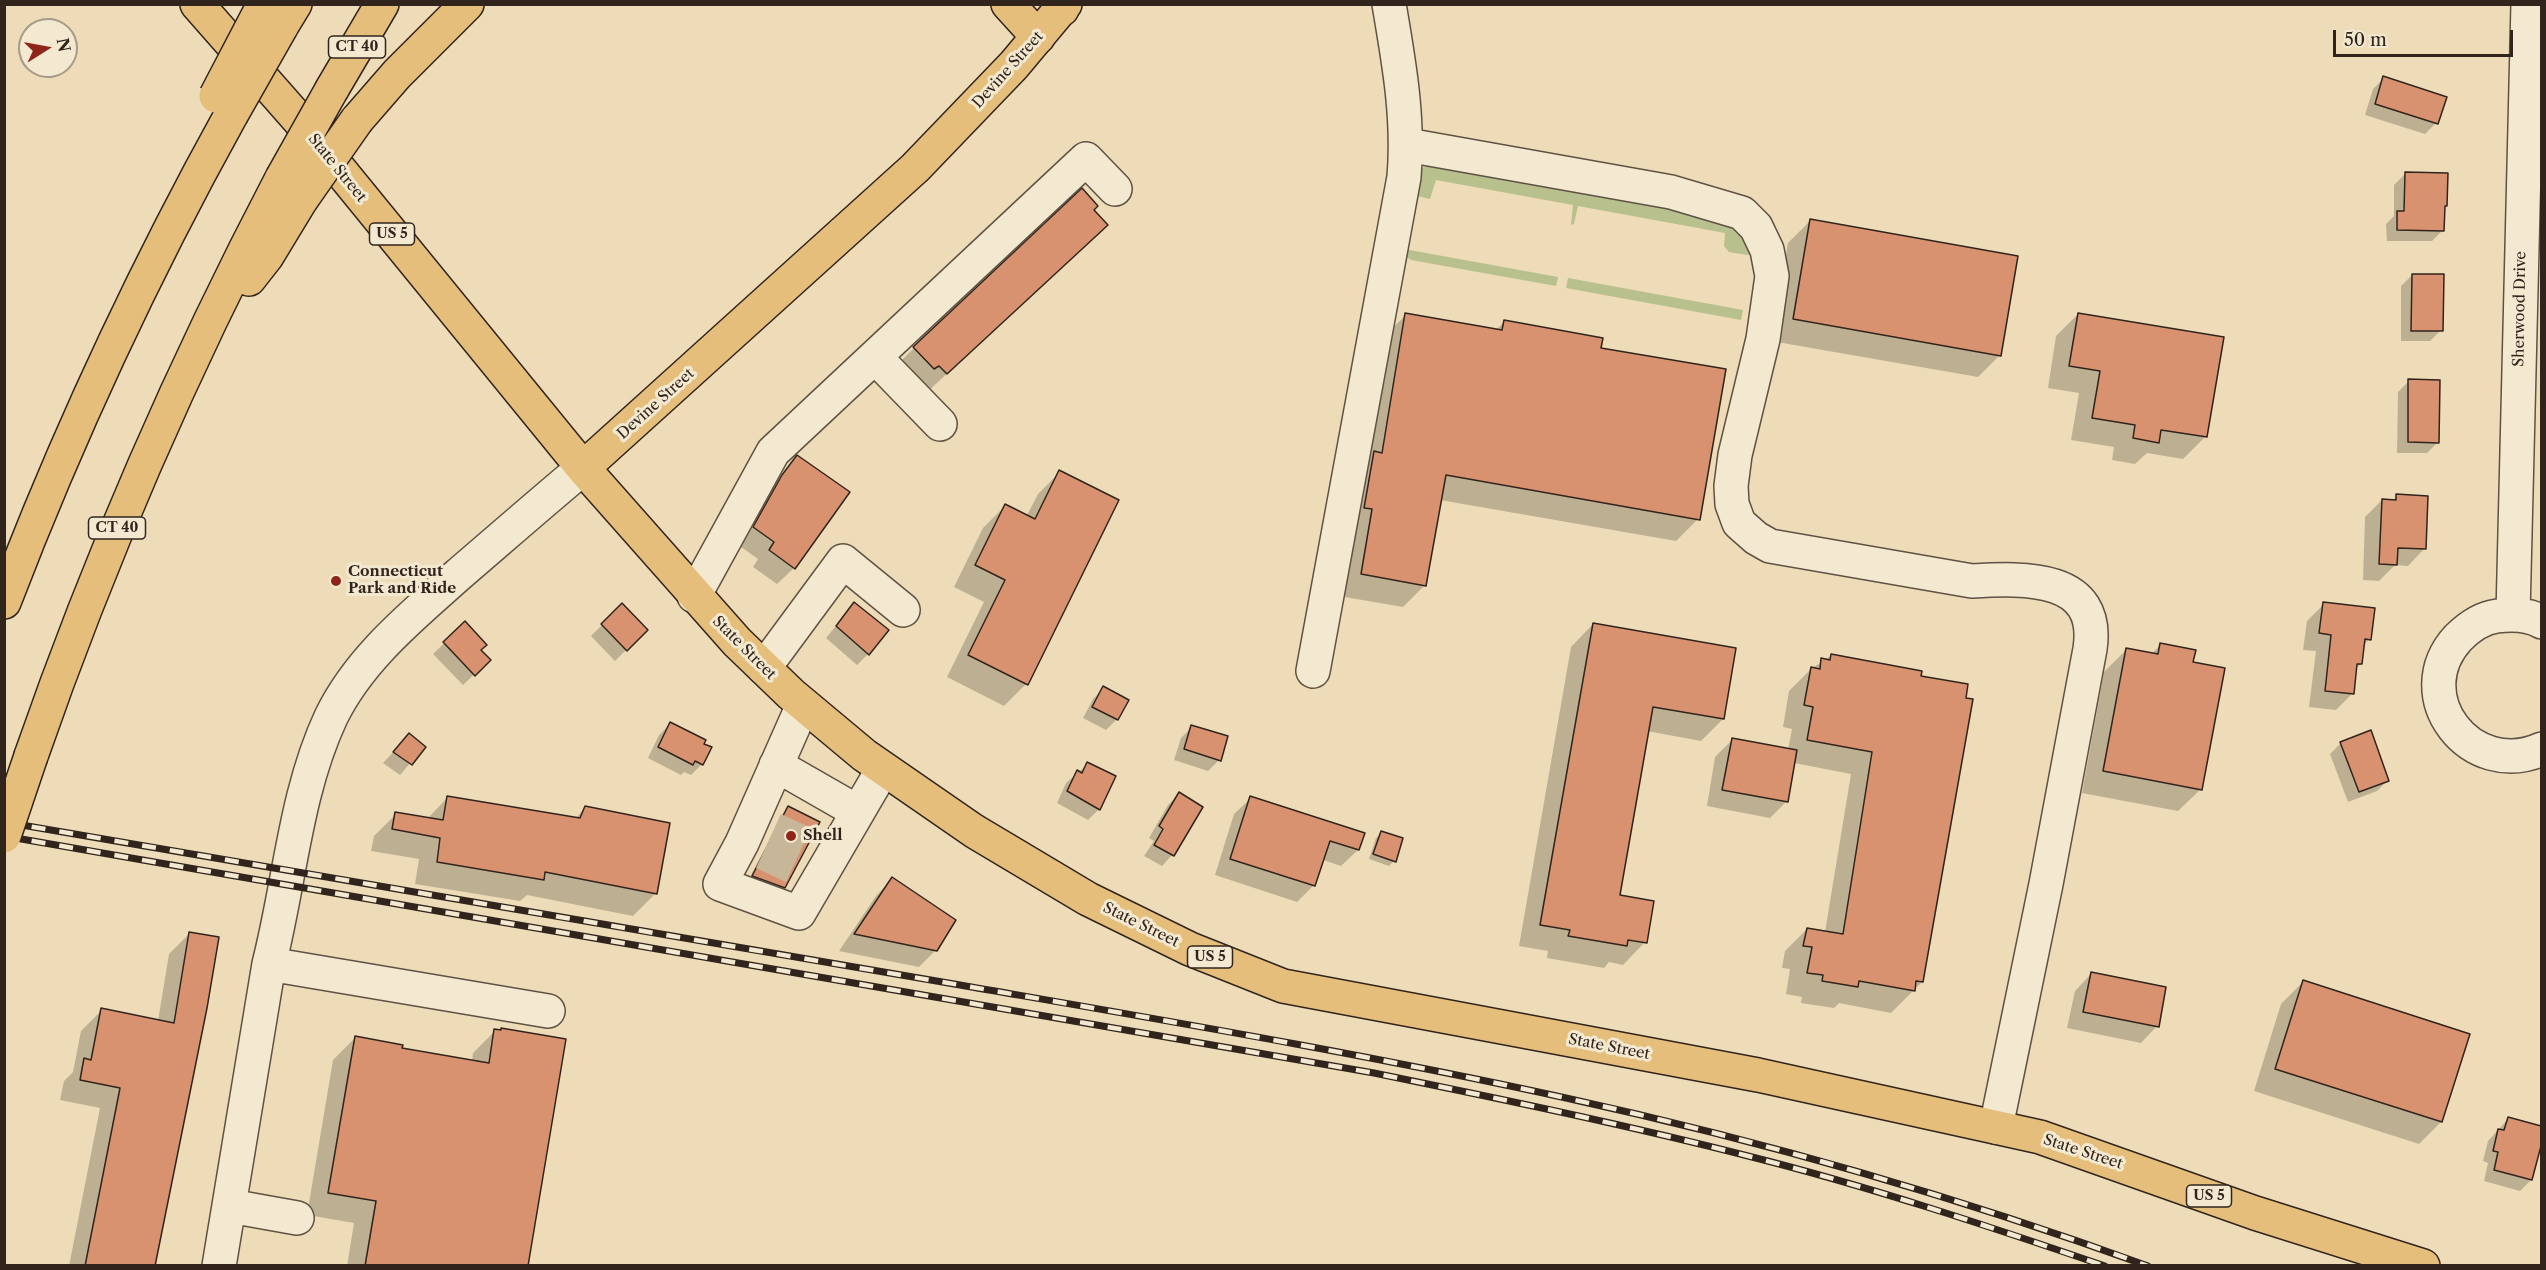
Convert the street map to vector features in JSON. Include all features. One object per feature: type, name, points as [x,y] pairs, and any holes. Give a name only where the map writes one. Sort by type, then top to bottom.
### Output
[{"type":"main road","name":"State Street","points":[[198,4],[299,120],[583,468],[694,596],[764,668],[804,705],[883,769],[974,831],[1088,900],[1190,949],[1283,986],[1758,1075],[1996,1127],[2063,1145],[2255,1213],[2423,1266]]},
{"type":"main road","name":"CT 40","points":[[4,836],[70,646],[158,432],[217,305],[243,285],[258,269],[332,89],[382,4]]},
{"type":"main road","points":[[292,189],[397,74],[467,4]]},
{"type":"main road","points":[[1008,4],[1038,37]]},
{"type":"main road","name":"Devine Street","points":[[583,468],[915,168],[958,125],[1038,37],[1062,6]]},
{"type":"main road","points":[[4,602],[92,392],[223,106],[276,10]]},
{"type":"street","points":[[1313,671],[1404,177],[1407,145],[1404,90],[1389,4]]},
{"type":"street","name":"Sherwood Drive","points":[[2528,4],[2527,618],[2488,617],[2467,629],[2450,647],[2440,670],[2439,695],[2447,719],[2462,738],[2483,752],[2507,757],[2529,755],[2541,749]]},
{"type":"street","points":[[1407,145],[1671,192],[1742,213],[1756,227],[1767,250],[1772,276],[1763,339],[1735,455],[1731,486],[1732,504],[1739,523],[1756,538],[1770,546],[1972,581],[2002,579],[2054,585],[2066,589],[2079,599],[2087,612],[2091,625],[2090,650],[2046,884],[1996,1127]]},
{"type":"street","points":[[694,596],[773,452],[1086,159],[1115,189]]},
{"type":"street","points":[[875,357],[940,424]]},
{"type":"street","name":"Devine Street","points":[[219,1266],[269,964],[280,922],[309,779],[323,736],[341,699],[361,669],[425,604],[583,468]]},
{"type":"street","points":[[764,668],[843,561],[903,610]]},
{"type":"street","points":[[804,705],[772,775],[758,836],[720,884],[799,913],[827,848],[883,769]]},
{"type":"street","points":[[772,775],[827,848]]},
{"type":"street","points":[[269,964],[548,1011]]},
{"type":"street","points":[[230,1206],[297,1218]]},
{"type":"green space","points":[[1430,165],[1683,211],[1738,228],[1752,253],[1747,255],[1729,252],[1724,246],[1725,233],[1578,206],[1574,224],[1571,225],[1573,205],[1436,180],[1430,199],[1417,196],[1422,168]]},
{"type":"green space","points":[[1404,249],[1558,277],[1556,286],[1411,260],[1405,256]]},
{"type":"green space","points":[[1568,278],[1743,310],[1741,320],[1566,288]]},
{"type":"building","points":[[2383,76],[2447,97],[2438,124],[2375,104]]},
{"type":"building","points":[[2405,172],[2448,173],[2444,231],[2397,230],[2397,211],[2404,211]]},
{"type":"building","points":[[1082,188],[1098,206],[1094,210],[1108,225],[947,374],[939,366],[934,369],[913,347]]},
{"type":"building","points":[[1810,219],[2018,256],[2001,356],[1793,319]]},
{"type":"building","points":[[2412,274],[2444,274],[2443,331],[2411,331]]},
{"type":"building","points":[[1405,313],[1502,330],[1504,320],[1603,338],[1601,348],[1726,369],[1700,520],[1446,475],[1426,586],[1361,574],[1372,509],[1364,508],[1374,451],[1382,453]]},
{"type":"building","points":[[2078,313],[2224,337],[2207,437],[2161,430],[2159,443],[2133,438],[2135,425],[2092,418],[2100,371],[2069,366]]},
{"type":"building","points":[[2408,379],[2440,380],[2439,443],[2408,442]]},
{"type":"building","points":[[797,455],[850,492],[795,569],[769,550],[774,542],[753,527],[782,475]]},
{"type":"building","points":[[1059,470],[1119,500],[1028,685],[968,655],[1005,580],[975,565],[1005,504],[1035,519]]},
{"type":"building","points":[[2396,494],[2428,496],[2426,549],[2398,548],[2397,565],[2379,564],[2382,499],[2396,500]]},
{"type":"building","points":[[854,602],[889,630],[869,655],[836,626]]},
{"type":"building","points":[[2323,602],[2375,608],[2371,640],[2365,639],[2362,664],[2357,664],[2354,694],[2325,691],[2331,635],[2319,633]]},
{"type":"building","points":[[622,603],[648,630],[627,651],[601,624]]},
{"type":"building","points":[[465,621],[487,645],[481,650],[491,660],[475,676],[443,642]]},
{"type":"building","points":[[1593,623],[1736,648],[1724,719],[1653,707],[1620,895],[1654,901],[1647,943],[1628,940],[1627,946],[1568,936],[1570,930],[1540,925]]},
{"type":"building","points":[[2160,643],[2196,650],[2193,662],[2225,668],[2202,790],[2103,771],[2126,648],[2158,654]]},
{"type":"building","points":[[1831,654],[1922,671],[1921,676],[1968,684],[1966,698],[1973,699],[1923,982],[1916,981],[1915,991],[1859,981],[1858,987],[1822,981],[1823,975],[1807,973],[1812,947],[1803,946],[1807,928],[1843,934],[1872,752],[1807,740],[1813,707],[1804,705],[1811,667],[1820,669],[1821,658],[1830,660]]},
{"type":"building","points":[[1103,686],[1129,700],[1118,720],[1092,707]]},
{"type":"building","points":[[670,722],[706,740],[704,744],[712,747],[703,765],[695,761],[693,765],[658,747]]},
{"type":"building","points":[[1191,725],[1228,736],[1221,761],[1184,749]]},
{"type":"building","points":[[2371,730],[2389,781],[2359,792],[2340,742]]},
{"type":"building","points":[[409,733],[426,747],[412,765],[393,752]]},
{"type":"building","points":[[1732,738],[1797,750],[1788,802],[1722,790]]},
{"type":"building","points":[[1087,762],[1116,776],[1100,810],[1067,791],[1077,770],[1082,773]]},
{"type":"building","points":[[1179,792],[1203,807],[1174,856],[1154,845],[1163,829],[1159,826]]},
{"type":"building","points":[[447,796],[580,818],[585,806],[670,823],[657,894],[545,872],[544,880],[437,862],[440,838],[392,829],[395,812],[443,820]]},
{"type":"building","points":[[1250,796],[1365,833],[1359,850],[1330,841],[1315,886],[1230,859]]},
{"type":"building","name":"Shell","points":[[788,806],[820,822],[785,888],[752,876]]},
{"type":"building","points":[[1381,831],[1403,838],[1396,862],[1373,854]]},
{"type":"building","points":[[892,877],[956,920],[937,951],[854,934]]},
{"type":"building","points":[[189,932],[219,937],[155,1266],[85,1266],[120,1088],[80,1080],[84,1058],[91,1060],[101,1008],[174,1023]]},
{"type":"building","points":[[2091,972],[2166,987],[2159,1027],[2083,1012]]},
{"type":"building","points":[[2303,980],[2470,1034],[2442,1122],[2275,1069]]},
{"type":"building","points":[[501,1028],[566,1039],[528,1266],[365,1266],[376,1201],[328,1193],[355,1036],[403,1045],[402,1048],[489,1063],[494,1029],[501,1030]]},
{"type":"building","points":[[2508,1117],[2541,1126],[2541,1146],[2532,1180],[2494,1170],[2498,1152],[2493,1151],[2498,1129],[2504,1130]]},
{"type":"tunnel","points":[[774,829],[807,844]]},
{"type":"tunnel","points":[[763,853],[795,868]]},
{"type":"railway","points":[[4,822],[1112,1011],[1491,1082],[1640,1115],[1860,1172],[2005,1217],[2148,1266]]},
{"type":"railway","points":[[4,836],[1374,1073],[1611,1123],[1797,1169],[1929,1208],[2105,1266]]},
{"type":"place","name":"Connecticut Park and Ride","points":[[336,581]]},
{"type":"place","name":"Shell","points":[[791,836]]}]
